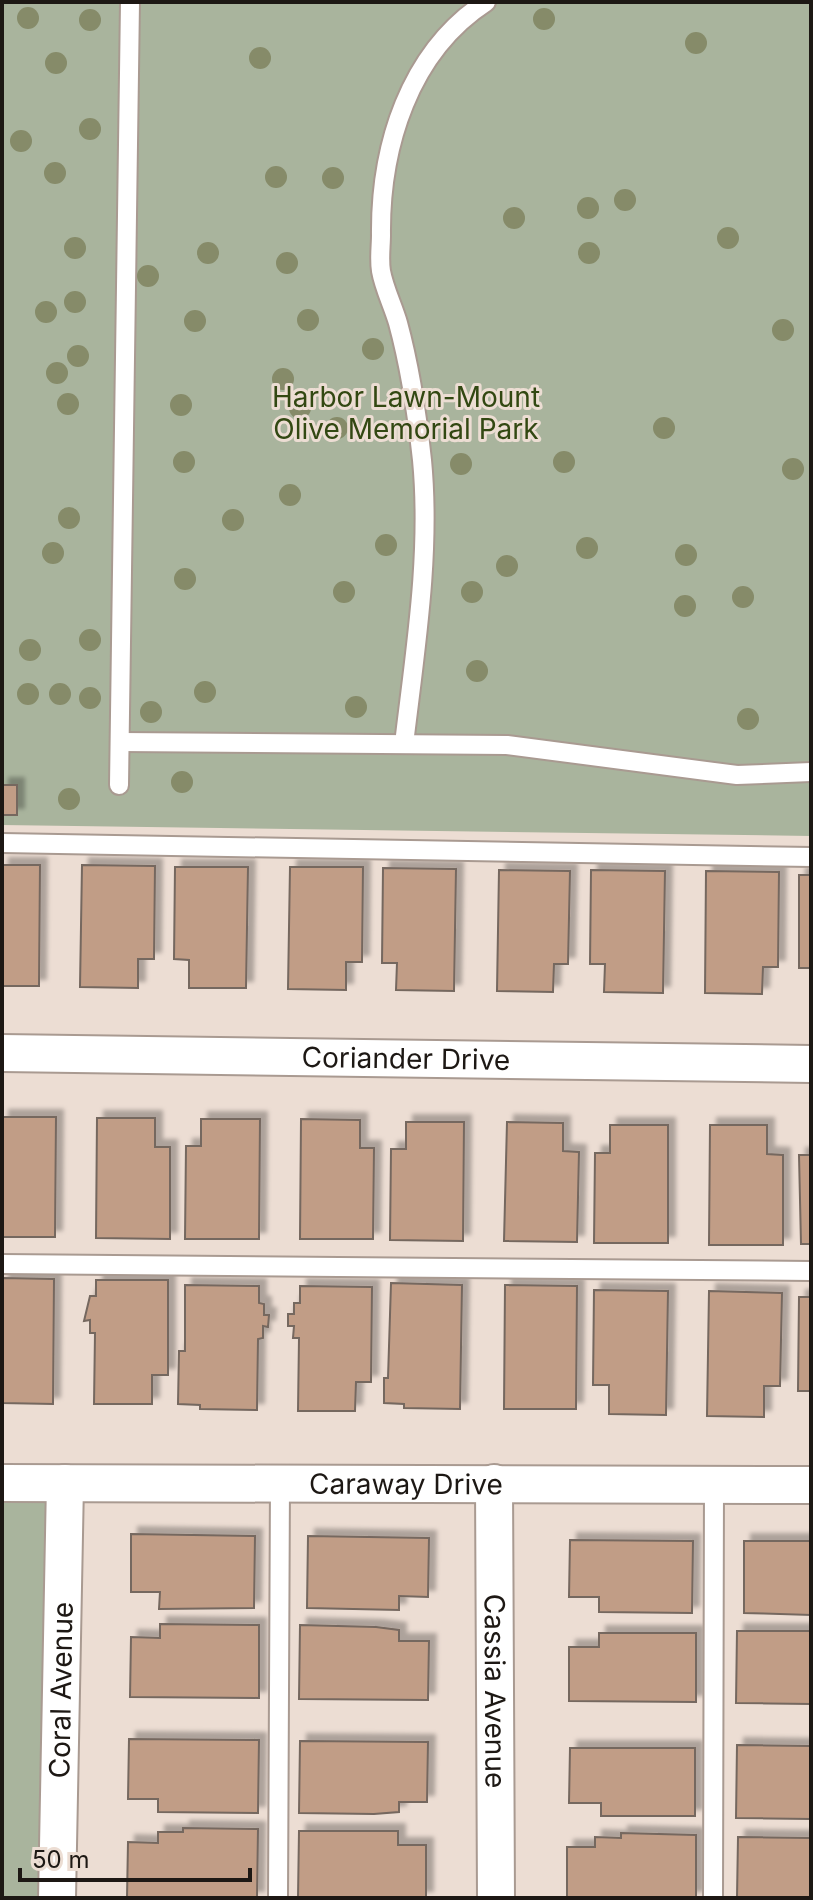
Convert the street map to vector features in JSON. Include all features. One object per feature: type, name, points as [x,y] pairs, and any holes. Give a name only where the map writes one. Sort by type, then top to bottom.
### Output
[{"type":"street","name":"Coriander Drive","points":[[2,1053],[811,1064]]},
{"type":"street","name":"Caraway Drive","points":[[2,1483],[811,1485]]},
{"type":"street","name":"Coral Avenue","points":[[57,1898],[65,1483]]},
{"type":"street","name":"Cassia Avenue","points":[[494,1483],[496,1898]]},
{"type":"lane","points":[[119,785],[130,2]]},
{"type":"lane","points":[[404,744],[418,629],[424,522],[423,477],[412,389],[398,323],[381,270],[383,175],[399,116],[423,65],[468,14],[486,2]]},
{"type":"lane","points":[[120,742],[507,745],[737,775],[811,772]]},
{"type":"lane","points":[[2,843],[811,857]]},
{"type":"lane","points":[[2,1264],[811,1271]]},
{"type":"lane","points":[[278,1898],[280,1483]]},
{"type":"lane","points":[[713,1898],[714,1484]]},
{"type":"green space","name":"Harbor Lawn-Mount Olive Memorial Park","points":[[2,2],[811,2],[811,836],[2,825]]},
{"type":"green space","points":[[52,1500],[51,1898],[2,1898],[2,1501]]},
{"type":"building","points":[[2,785],[17,785],[17,815],[2,815]]},
{"type":"building","points":[[2,865],[40,865],[39,986],[2,986]]},
{"type":"building","points":[[82,865],[155,866],[154,959],[138,959],[138,988],[80,987]]},
{"type":"building","points":[[175,867],[248,867],[246,988],[189,988],[189,960],[174,959]]},
{"type":"building","points":[[290,867],[363,867],[362,962],[346,962],[346,990],[288,989]]},
{"type":"building","points":[[383,868],[456,869],[454,991],[396,990],[397,963],[382,963]]},
{"type":"building","points":[[499,870],[570,871],[568,964],[554,964],[553,992],[497,991]]},
{"type":"building","points":[[591,870],[665,871],[663,993],[604,992],[605,964],[590,964]]},
{"type":"building","points":[[706,871],[779,872],[778,967],[763,967],[762,994],[705,993]]},
{"type":"building","points":[[799,875],[811,875],[811,968],[799,968]]},
{"type":"building","points":[[2,1117],[56,1117],[55,1237],[2,1237]]},
{"type":"building","points":[[97,1118],[155,1118],[155,1147],[170,1147],[170,1239],[96,1238]]},
{"type":"building","points":[[201,1119],[260,1119],[259,1239],[185,1239],[186,1146],[201,1146]]},
{"type":"building","points":[[301,1119],[360,1120],[360,1148],[374,1148],[373,1239],[300,1239]]},
{"type":"building","points":[[406,1122],[464,1122],[463,1241],[390,1240],[391,1149],[406,1149]]},
{"type":"building","points":[[507,1122],[563,1123],[563,1151],[579,1152],[577,1242],[504,1241]]},
{"type":"building","points":[[610,1125],[668,1125],[668,1243],[594,1243],[595,1153],[610,1153]]},
{"type":"building","points":[[710,1125],[767,1125],[767,1154],[783,1155],[783,1245],[709,1245]]},
{"type":"building","points":[[799,1155],[811,1155],[811,1244],[801,1244]]},
{"type":"building","points":[[2,1278],[54,1279],[53,1404],[2,1403]]},
{"type":"building","points":[[96,1280],[168,1280],[168,1375],[152,1375],[152,1404],[94,1404],[95,1333],[90,1333],[90,1320],[84,1321],[90,1296],[96,1296]]},
{"type":"building","points":[[391,1283],[462,1285],[460,1409],[404,1408],[404,1404],[384,1403],[384,1378],[388,1378]]},
{"type":"building","points":[[185,1285],[259,1286],[259,1303],[264,1304],[264,1315],[269,1315],[268,1327],[263,1326],[263,1338],[258,1339],[257,1410],[200,1409],[200,1405],[178,1404],[179,1351],[185,1351]]},
{"type":"building","points":[[505,1285],[577,1286],[576,1409],[504,1409]]},
{"type":"building","points":[[300,1286],[372,1287],[371,1382],[356,1382],[355,1411],[298,1411],[299,1338],[293,1338],[294,1326],[288,1326],[288,1314],[294,1314],[294,1303],[300,1303]]},
{"type":"building","points":[[594,1290],[668,1291],[666,1415],[609,1414],[609,1385],[593,1385]]},
{"type":"building","points":[[709,1291],[782,1293],[780,1386],[764,1386],[764,1417],[707,1416]]},
{"type":"building","points":[[799,1297],[811,1297],[811,1391],[798,1391]]},
{"type":"building","points":[[131,1534],[255,1536],[254,1608],[159,1609],[160,1592],[131,1592]]},
{"type":"building","points":[[308,1536],[429,1538],[428,1597],[399,1596],[399,1610],[307,1608]]},
{"type":"building","points":[[570,1540],[693,1541],[692,1613],[599,1612],[599,1597],[569,1597]]},
{"type":"building","points":[[744,1541],[811,1541],[811,1615],[744,1613]]},
{"type":"building","points":[[160,1624],[259,1625],[259,1698],[130,1697],[131,1637],[160,1638]]},
{"type":"building","points":[[300,1625],[376,1627],[399,1630],[399,1641],[429,1641],[428,1700],[299,1699]]},
{"type":"building","points":[[737,1631],[811,1631],[811,1704],[736,1703]]},
{"type":"building","points":[[599,1633],[696,1633],[696,1702],[569,1701],[569,1647],[599,1647]]},
{"type":"building","points":[[129,1739],[259,1740],[258,1813],[158,1812],[158,1799],[128,1799]]},
{"type":"building","points":[[300,1741],[428,1742],[427,1802],[399,1802],[399,1812],[299,1813]]},
{"type":"building","points":[[737,1745],[811,1746],[811,1819],[736,1818]]},
{"type":"building","points":[[570,1748],[695,1748],[695,1816],[601,1816],[601,1803],[569,1803]]},
{"type":"building","points":[[183,1828],[258,1829],[257,1898],[127,1898],[128,1842],[158,1843],[158,1832],[183,1832]]},
{"type":"building","points":[[299,1831],[398,1831],[398,1845],[426,1845],[426,1898],[298,1898]]},
{"type":"building","points":[[621,1833],[696,1835],[696,1898],[567,1898],[567,1847],[595,1847],[595,1837],[621,1838]]},
{"type":"building","points":[[738,1837],[811,1838],[811,1898],[737,1898]]}]
